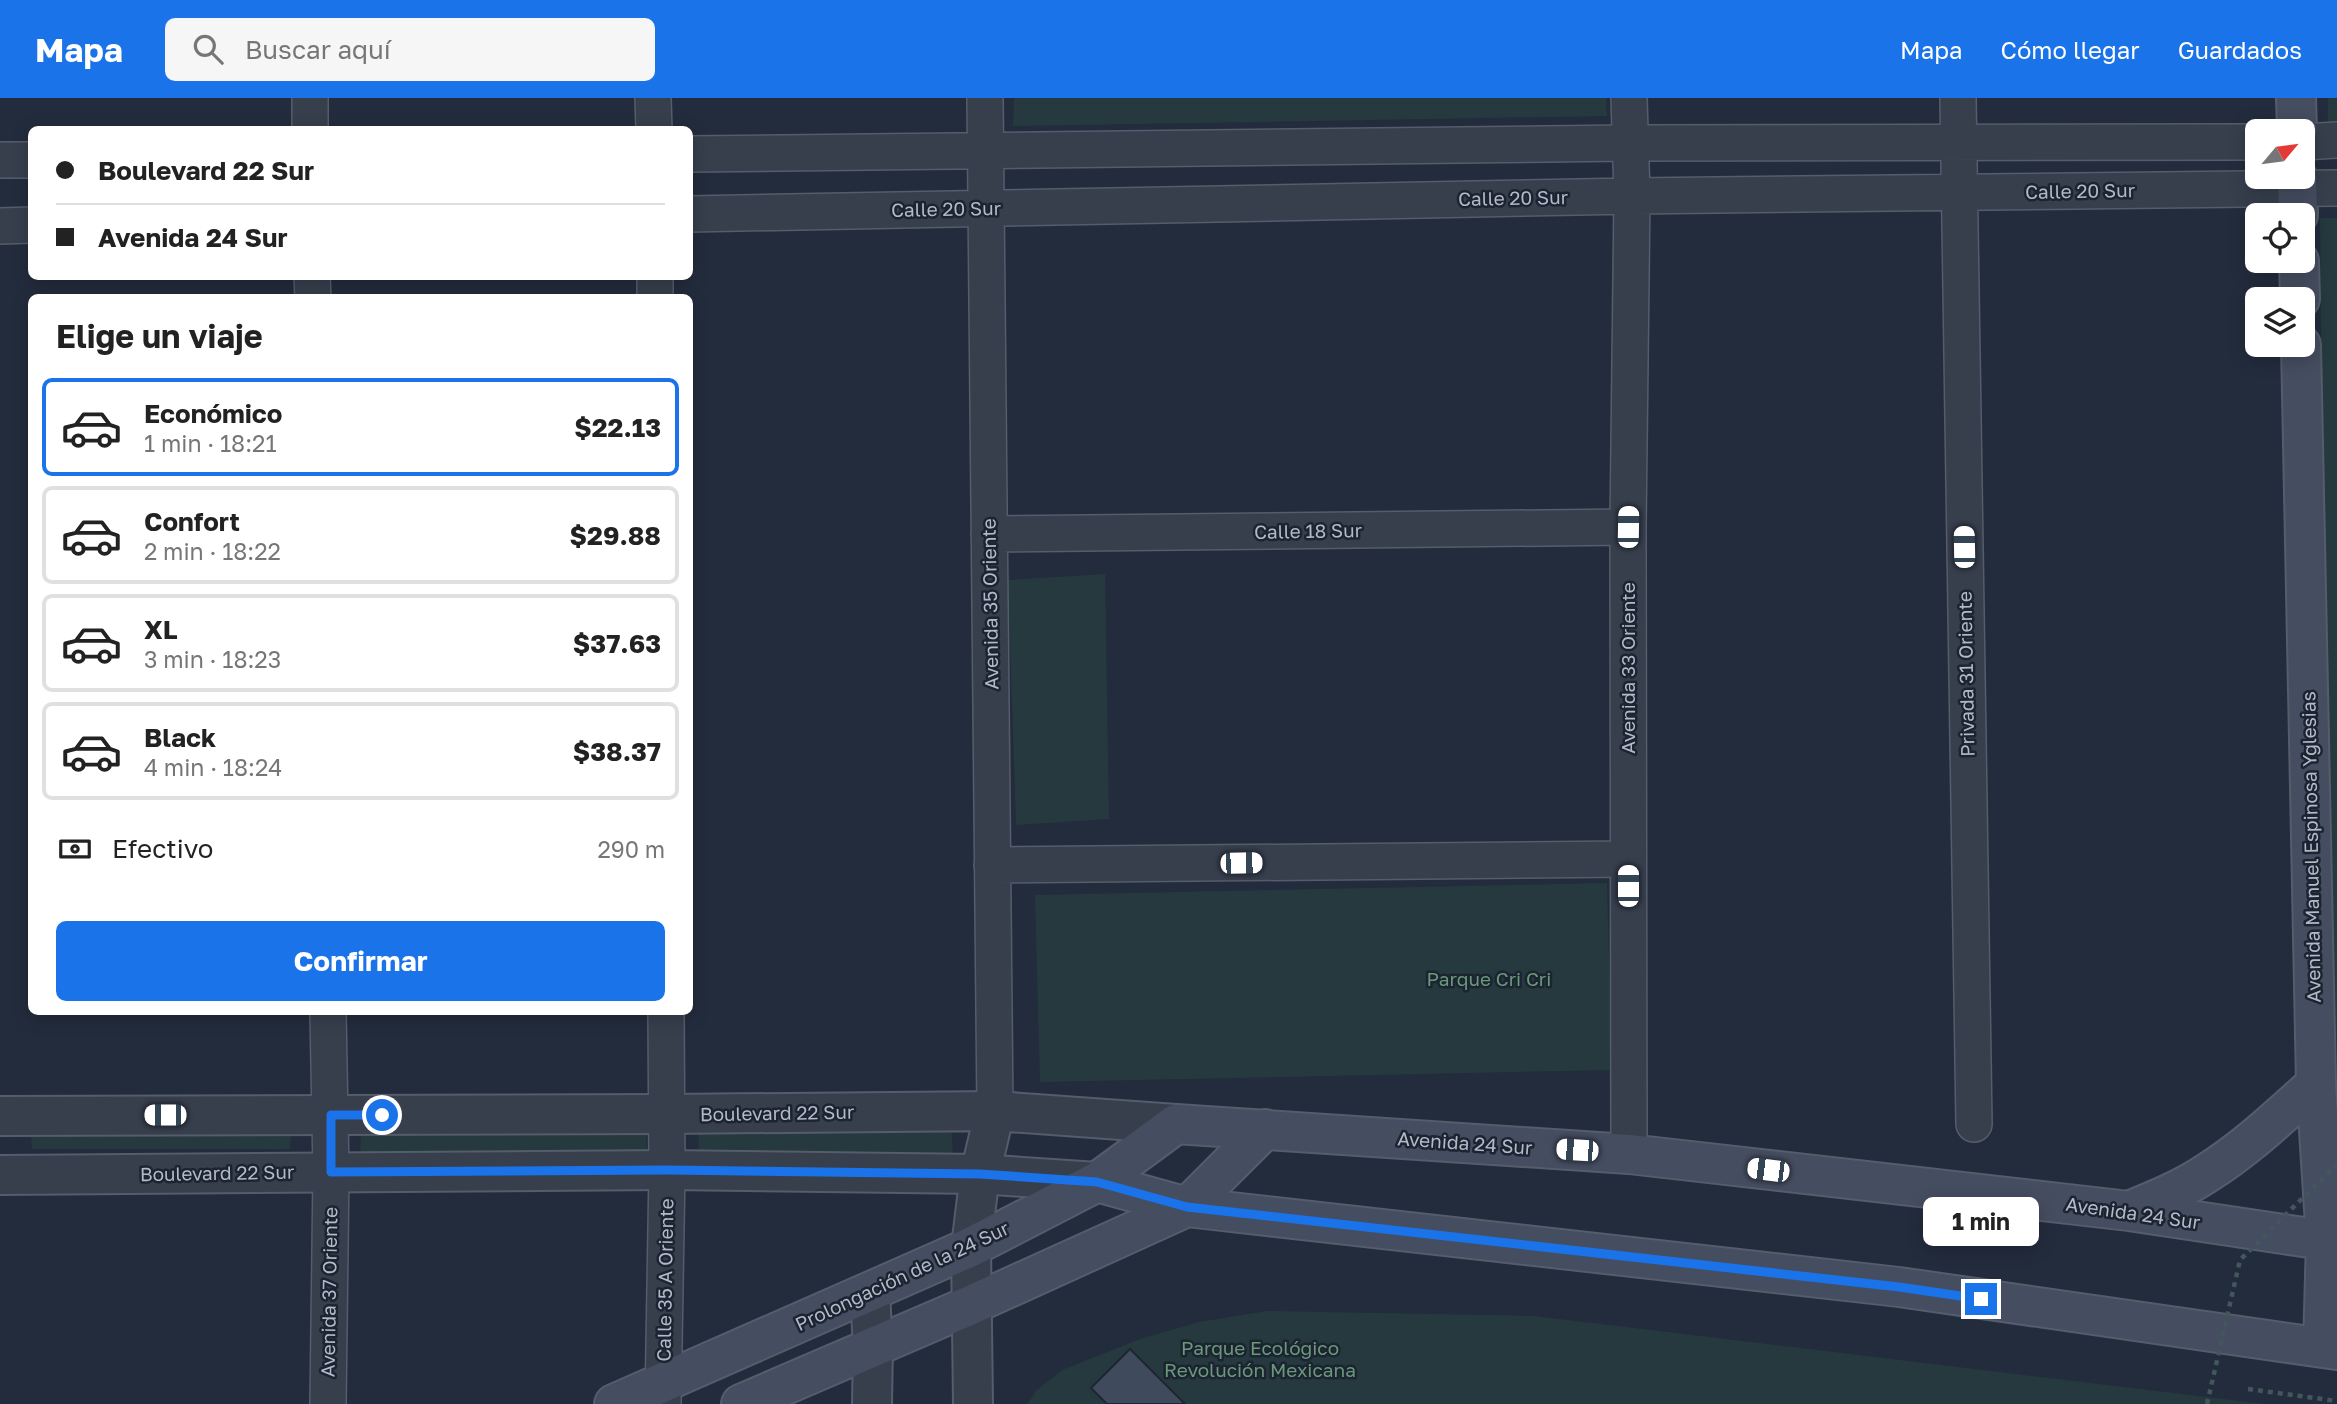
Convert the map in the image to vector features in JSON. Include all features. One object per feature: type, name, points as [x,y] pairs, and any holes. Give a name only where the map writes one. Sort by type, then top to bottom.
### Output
[{"type":"main road","points":[[2296,98],[2297,119]]},
{"type":"main road","name":"Avenida Manuel Espinosa Yglesias","points":[[2301,357],[2316,1084],[2331,1241],[2330,1349]]},
{"type":"main road","points":[[2129,1211],[2207,1174],[2249,1144],[2316,1084]]},
{"type":"main road","name":"Avenida 24 Sur","points":[[1176,1124],[1629,1154],[2129,1211],[2331,1241]]},
{"type":"main road","name":"Prolongación de la 24 Sur","points":[[614,1404],[664,1393],[971,1247],[1097,1182],[1176,1124]]},
{"type":"main road","points":[[741,1404],[971,1305],[1187,1207],[1265,1129]]},
{"type":"main road","name":"Boulevard 22 Sur","points":[[1097,1182],[1187,1207]]},
{"type":"main road","points":[[1187,1207],[1899,1287],[2330,1349]]},
{"type":"street","points":[[310,98],[310,126]]},
{"type":"street","points":[[653,98],[654,126]]},
{"type":"street","name":"Avenida 35 Oriente","points":[[985,98],[995,1111]]},
{"type":"street","name":"Avenida 33 Oriente","points":[[1629,98],[1632,196],[1628,527],[1629,1154]]},
{"type":"street","name":"Privada 31 Oriente","points":[[1958,98],[1974,1124]]},
{"type":"street","points":[[2315,141],[2337,140]]},
{"type":"street","points":[[693,154],[1629,143],[2245,142]]},
{"type":"street","points":[[0,160],[28,160]]},
{"type":"street","name":"Calle 20 Sur","points":[[693,214],[1632,196],[1959,192],[2298,193],[2337,188]]},
{"type":"street","points":[[0,226],[28,225]]},
{"type":"street","name":"Calle 18 Sur","points":[[989,534],[1628,527]]},
{"type":"street","points":[[992,865],[1628,859]]},
{"type":"street","name":"Avenida 37 Oriente","points":[[328,1015],[331,1172],[328,1404]]},
{"type":"street","name":"Calle 35 A Oriente","points":[[664,1393],[666,1015]]},
{"type":"street","points":[[973,1404],[971,1247],[980,1174],[995,1111]]},
{"type":"street","name":"Boulevard 22 Sur","points":[[0,1116],[995,1111],[1176,1124]]},
{"type":"street","name":"Boulevard 22 Sur","points":[[0,1175],[667,1170],[980,1174],[1097,1182]]},
{"type":"street","points":[[870,1293],[873,1404]]},
{"type":"path","points":[[2207,1404],[2240,1260],[2337,1164]]},
{"type":"path","points":[[2248,1389],[2337,1401]]},
{"type":"green space","points":[[1014,98],[1606,98],[1607,116],[1013,126]]},
{"type":"green space","points":[[2328,98],[2337,98],[2337,128],[2328,127]]},
{"type":"green space","points":[[2320,218],[2337,218],[2337,1163],[2328,1164]]},
{"type":"green space","points":[[1105,574],[1109,819],[1016,825],[1008,580]]},
{"type":"green space","name":"Parque Cri Cri","points":[[1607,883],[1612,1070],[1040,1082],[1035,895]]},
{"type":"green space","points":[[951,1118],[953,1160],[699,1163],[698,1119]]},
{"type":"green space","points":[[30,1123],[292,1123],[290,1149],[32,1149]]},
{"type":"green space","points":[[646,1123],[647,1165],[360,1166],[361,1124]]},
{"type":"green space","name":"Parque Ecológico Revolución Mexicana","points":[[1267,1311],[1534,1316],[2265,1404],[1027,1404],[1037,1390],[1062,1370],[1140,1339],[1199,1322]]},
{"type":"building","points":[[1130,1349],[1185,1404],[1107,1404],[1091,1388]]},
{"type":"route","points":[[382,1115],[331,1115],[331,1172],[667,1170],[980,1174],[1097,1182],[1187,1207],[1899,1287],[1981,1299]]}]
